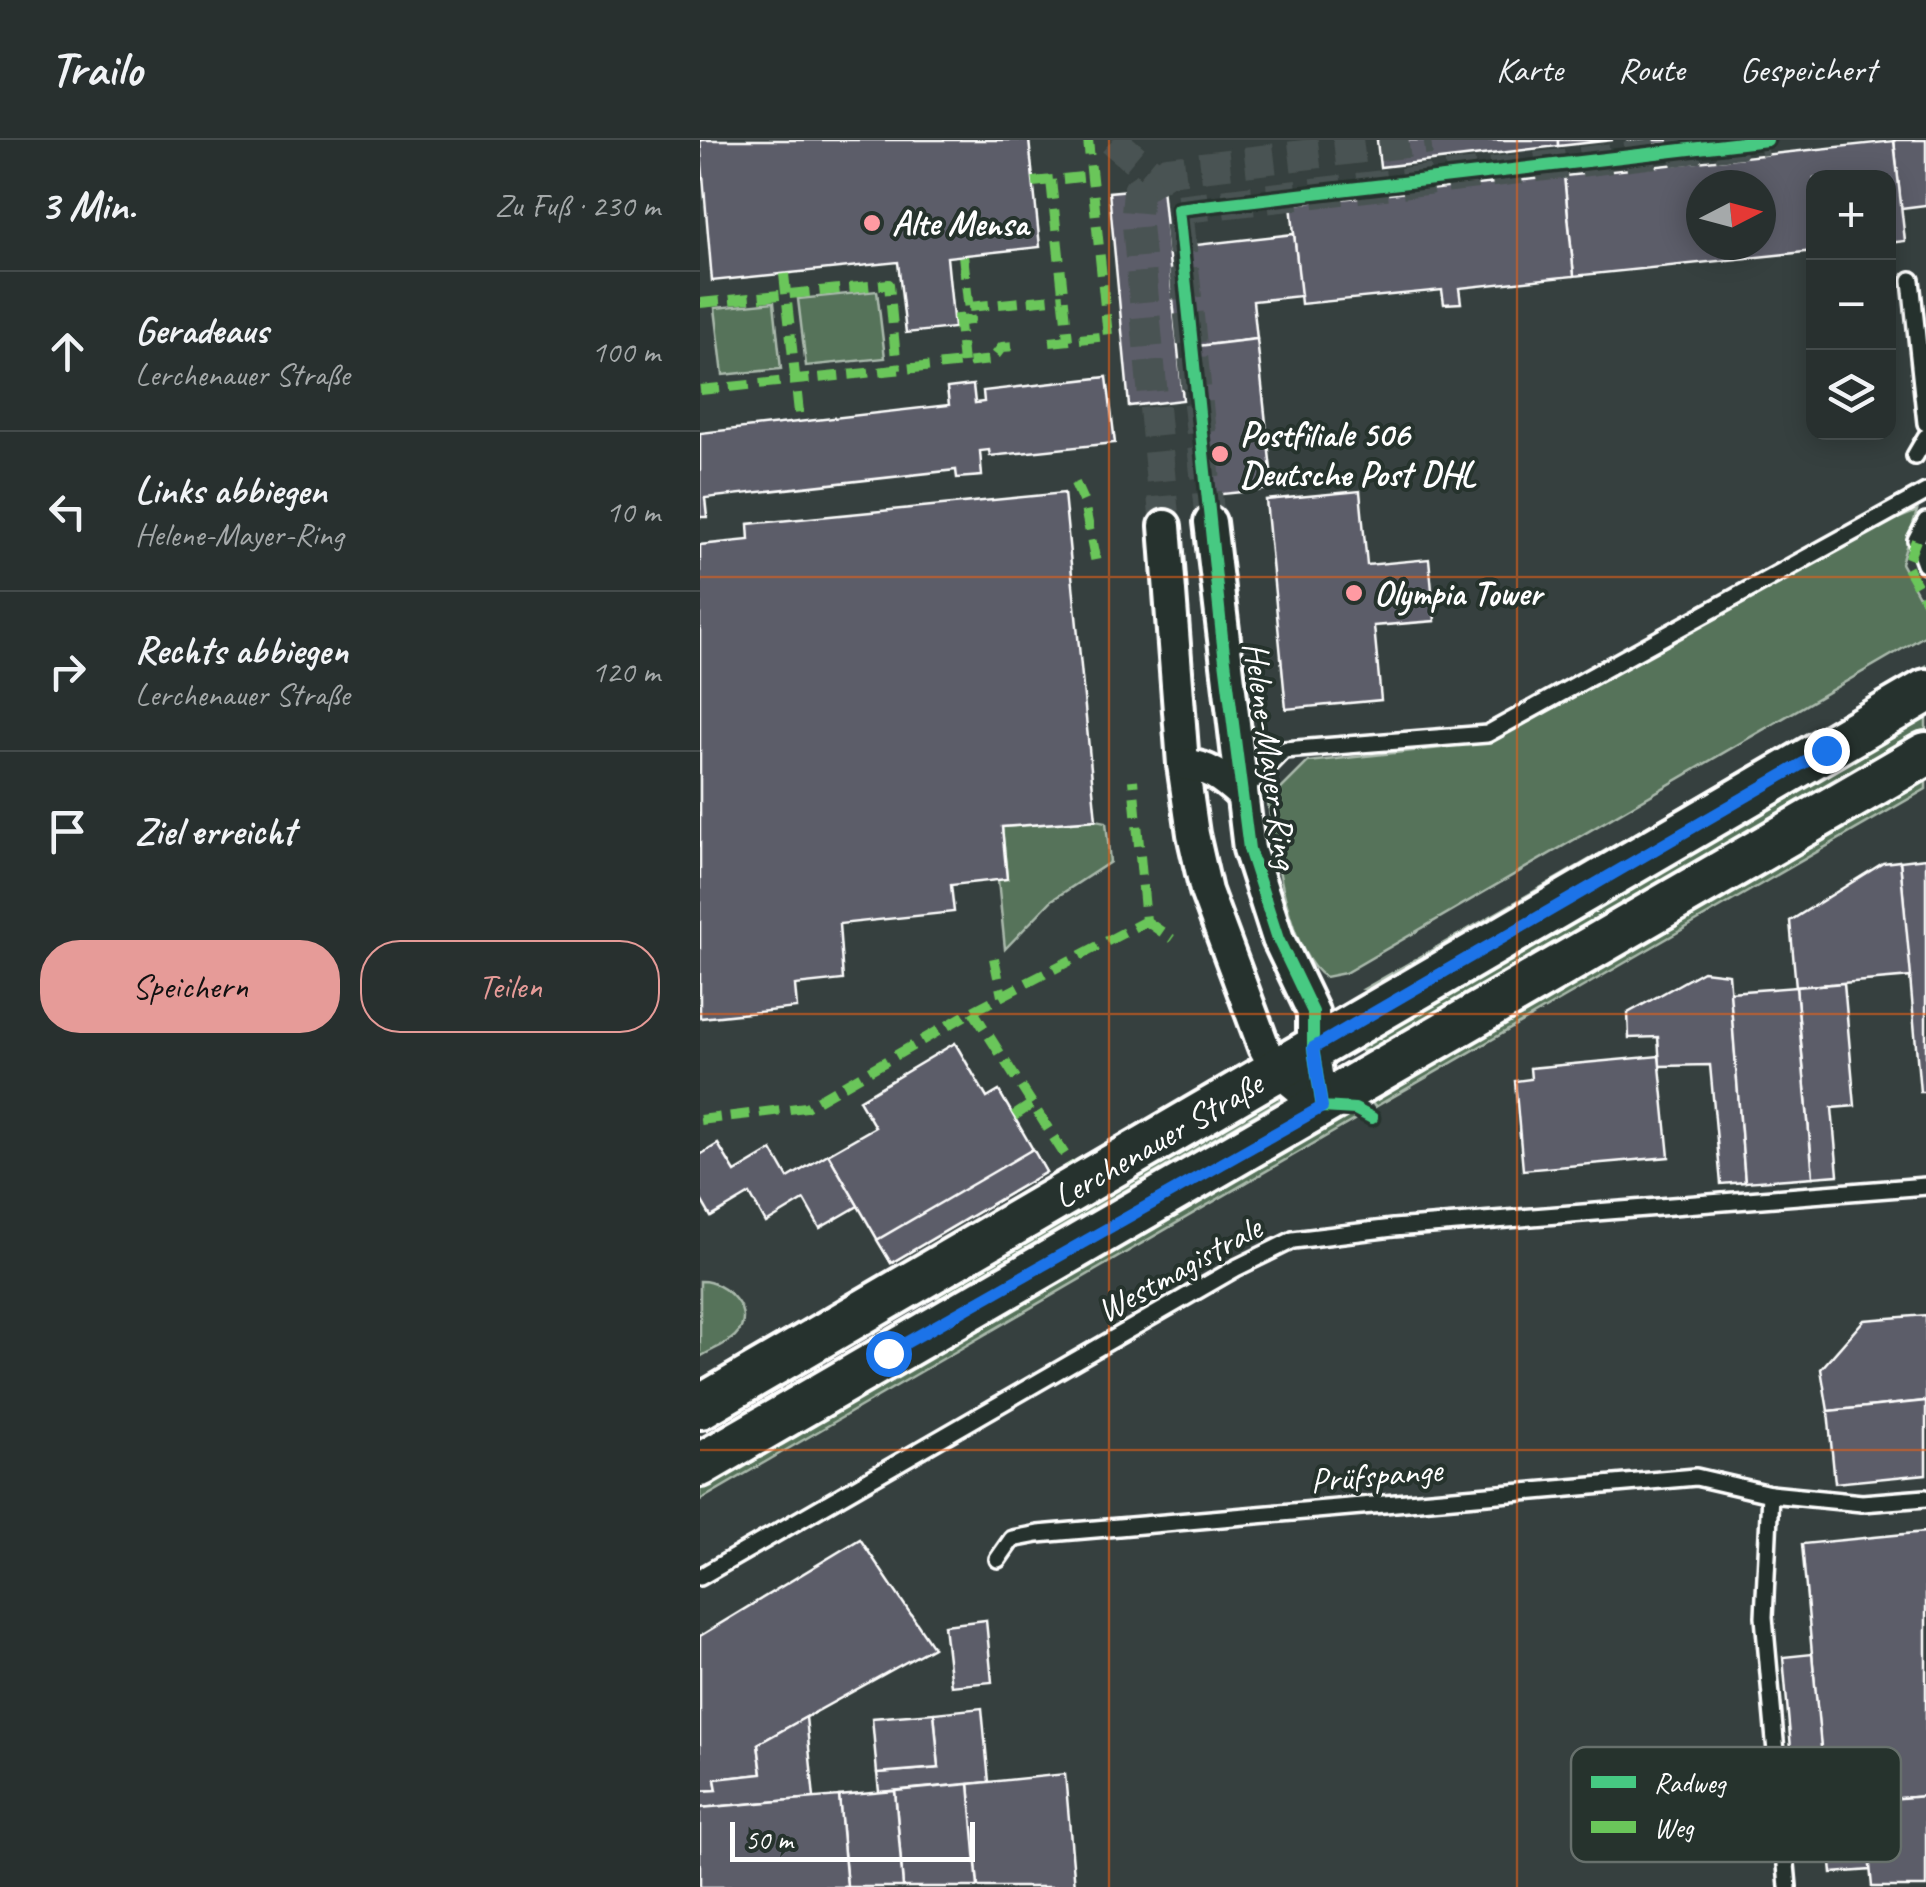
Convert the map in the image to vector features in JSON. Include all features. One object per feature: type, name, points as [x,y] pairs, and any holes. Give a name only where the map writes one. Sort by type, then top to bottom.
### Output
[{"type":"main road","name":"Lerchenauer Straße","points":[[700,1464],[876,1333],[1276,1069],[1926,691]]},
{"type":"main road","name":"Lerchenauer Straße","points":[[700,1407],[876,1333],[1322,1107],[1926,754]]},
{"type":"street","name":"Helene-Mayer-Ring","points":[[1210,522],[1249,849],[1278,939],[1313,1012],[1313,1048],[1322,1107]]},
{"type":"street","points":[[1165,526],[1183,764],[1192,834],[1206,891],[1276,1069],[1322,1107]]},
{"type":"street","name":"Helene-Mayer-Ring","points":[[1183,764],[1217,773],[1241,794]]},
{"type":"lane","points":[[1911,280],[1926,423]]},
{"type":"lane","points":[[1914,456],[1926,437]]},
{"type":"lane","points":[[1241,794],[1284,750],[1487,734],[1926,492]]},
{"type":"lane","points":[[1925,564],[1916,540],[1926,521]]},
{"type":"lane","name":"Westmagistrale","points":[[700,1578],[1236,1268],[1293,1240],[1392,1228],[1926,1186]]},
{"type":"lane","name":"Prüfspange","points":[[998,1559],[1012,1539],[1038,1534],[1696,1477],[1770,1494],[1862,1504],[1926,1498]]},
{"type":"lane","points":[[1770,1494],[1764,1617],[1776,1747]]},
{"type":"lane","points":[[1786,1862],[1788,1887]]},
{"type":"green space","points":[[877,291],[885,358],[806,366],[798,299]]},
{"type":"green space","points":[[774,302],[781,369],[723,375],[715,308]]},
{"type":"green space","points":[[1917,511],[1901,563],[1926,609],[1926,635],[1345,973],[1325,977],[1312,965],[1292,923],[1268,802],[1308,762],[1441,748],[1882,525]]},
{"type":"green space","points":[[1926,666],[1926,676],[1373,990],[1364,989]]},
{"type":"green space","points":[[1926,711],[1926,737],[1394,1047],[1361,1051],[1360,1042]]},
{"type":"green space","points":[[1926,774],[1926,789],[1375,1107],[1370,1100]]},
{"type":"green space","points":[[1106,822],[1110,862],[1052,900],[1005,949],[998,880],[1007,879],[1002,827]]},
{"type":"green space","points":[[1276,1092],[1280,1100],[942,1297],[922,1298]]},
{"type":"green space","points":[[1350,1112],[1354,1120],[700,1500],[700,1489]]},
{"type":"green space","points":[[700,1281],[728,1292],[741,1308],[743,1318],[735,1336],[700,1357]]},
{"type":"building","name":"Alte Mensa","points":[[700,140],[1029,140],[1040,247],[947,257],[954,328],[906,333],[898,262],[712,281]]},
{"type":"building","points":[[1377,140],[1558,140],[1558,146],[1380,167]]},
{"type":"building","points":[[1558,140],[1613,140],[1558,146]]},
{"type":"building","points":[[1628,140],[1698,140],[1629,147]]},
{"type":"building","points":[[1894,140],[1926,140],[1926,205],[1901,208]]},
{"type":"building","points":[[1894,141],[1905,241],[1896,242],[1896,170],[1806,170],[1806,252],[1776,255],[1776,170],[1686,170],[1686,260],[1728,260],[1574,276],[1564,176]]},
{"type":"building","points":[[1564,176],[1574,276],[1459,288],[1461,303],[1444,304],[1442,290],[1301,304],[1291,204]]},
{"type":"building","points":[[1162,187],[1183,400],[1129,406],[1109,192]]},
{"type":"building","points":[[1294,234],[1301,296],[1253,301],[1257,339],[1198,346],[1187,246]]},
{"type":"building","points":[[1190,276],[1196,332],[1176,331],[1171,278]]},
{"type":"building","points":[[1257,339],[1273,489],[1213,495],[1198,346]]},
{"type":"building","points":[[1107,377],[1115,443],[990,456],[989,450],[980,451],[982,476],[957,478],[956,470],[705,498],[707,517],[700,517],[700,433],[949,405],[947,388],[973,385],[975,403],[984,402],[983,391]]},
{"type":"building","name":"Olympia Tower","points":[[1360,491],[1367,565],[1429,559],[1435,621],[1374,626],[1381,700],[1286,709],[1266,500]]},
{"type":"building","points":[[1064,493],[1096,820],[1002,827],[1007,879],[951,885],[954,912],[839,924],[843,980],[795,985],[797,1008],[700,1018],[700,545],[749,540],[748,524]]},
{"type":"building","points":[[1926,858],[1926,1092],[1920,1092],[1900,861]]},
{"type":"building","points":[[1900,861],[1911,977],[1796,987],[1790,921],[1883,863]]},
{"type":"building","points":[[1703,971],[1729,974],[1745,1182],[1721,1184],[1710,1065],[1660,1066],[1658,1037],[1629,1038],[1628,1013]]},
{"type":"building","points":[[1844,983],[1855,1106],[1832,1108],[1838,1175],[1813,1177],[1796,987]]},
{"type":"building","points":[[1796,987],[1813,1177],[1745,1182],[1730,992]]},
{"type":"building","points":[[955,1043],[987,1098],[999,1091],[1046,1172],[891,1263],[828,1154],[875,1127],[859,1100]]},
{"type":"building","points":[[1659,1056],[1669,1157],[1523,1170],[1515,1081],[1531,1079],[1530,1068]]},
{"type":"building","points":[[718,1144],[735,1172],[772,1150],[788,1178],[828,1154],[858,1206],[820,1228],[804,1200],[766,1223],[750,1194],[711,1217],[700,1198],[700,1155]]},
{"type":"building","points":[[1033,1149],[1046,1172],[891,1263],[877,1240]]},
{"type":"building","points":[[1926,1315],[1926,1401],[1828,1411],[1821,1369],[1864,1320]]},
{"type":"building","points":[[1926,1401],[1926,1474],[1835,1483],[1828,1411]]},
{"type":"building","points":[[1926,1532],[1926,1796],[1901,1798],[1901,1747],[1821,1747],[1802,1544]]},
{"type":"building","points":[[860,1539],[933,1647],[758,1744],[762,1774],[715,1779],[717,1790],[700,1791],[700,1636]]},
{"type":"building","points":[[986,1620],[992,1682],[951,1686],[944,1625]]},
{"type":"building","points":[[1812,1654],[1821,1747],[1791,1747],[1783,1657]]},
{"type":"building","points":[[982,1708],[989,1782],[879,1792],[877,1773],[939,1768],[934,1713]]},
{"type":"building","points":[[934,1713],[939,1768],[877,1773],[872,1718]]},
{"type":"building","points":[[806,1717],[814,1798],[700,1808],[700,1791],[717,1790],[715,1779],[762,1774],[758,1744]]},
{"type":"building","points":[[1065,1774],[1075,1887],[978,1887],[969,1784]]},
{"type":"building","points":[[969,1784],[978,1887],[903,1887],[895,1791]]},
{"type":"building","points":[[895,1791],[903,1887],[847,1887],[839,1796]]},
{"type":"building","points":[[839,1796],[847,1887],[700,1887],[700,1808]]},
{"type":"building","points":[[1926,1796],[1926,1887],[1872,1887],[1870,1862],[1901,1862],[1901,1798]]},
{"type":"building","points":[[1831,1862],[1870,1862],[1871,1870],[1832,1873]]},
{"type":"tunnel","points":[[1112,140],[1156,177],[1165,190]]},
{"type":"tunnel","points":[[1165,526],[1136,214],[1138,191],[1168,171],[1431,140]]},
{"type":"tunnel","points":[[1210,522],[1178,209],[1767,140]]},
{"type":"marked path","points":[[1050,342],[1108,336],[1088,140]]},
{"type":"marked path","points":[[1033,182],[1091,176]]},
{"type":"marked path","points":[[1051,180],[1068,340]]},
{"type":"marked path","points":[[954,322],[970,320],[963,255]]},
{"type":"marked path","points":[[784,274],[800,422]]},
{"type":"marked path","points":[[700,303],[889,284],[897,370]]},
{"type":"marked path","points":[[969,307],[1063,298]]},
{"type":"marked path","points":[[958,314],[963,363]]},
{"type":"marked path","points":[[700,390],[992,360],[1002,347],[1014,346]]},
{"type":"marked path","points":[[1075,483],[1084,503],[1096,563]]},
{"type":"marked path","points":[[1916,540],[1906,566],[1926,601]]},
{"type":"marked path","points":[[700,1120],[806,1107],[973,1011],[1146,921],[1133,780]]},
{"type":"marked path","points":[[1146,921],[1172,939]]},
{"type":"marked path","points":[[994,958],[1002,996]]},
{"type":"marked path","points":[[973,1011],[1070,1163]]},
{"type":"marked path","points":[[1014,1116],[1032,1104]]},
{"type":"cycle path","points":[[1372,1118],[1355,1109],[1322,1107],[1313,1048],[1313,1012],[1278,939],[1249,849],[1222,637],[1178,209],[1767,140]]},
{"type":"place","name":"Alte Mensa","points":[[872,223]]},
{"type":"place","name":"Postfiliale 506 Deutsche Post DHL","points":[[1220,454]]},
{"type":"place","name":"Olympia Tower","points":[[1354,593]]},
{"type":"route","points":[[888,1353],[1322,1107],[1313,1048],[1826,750]]}]
